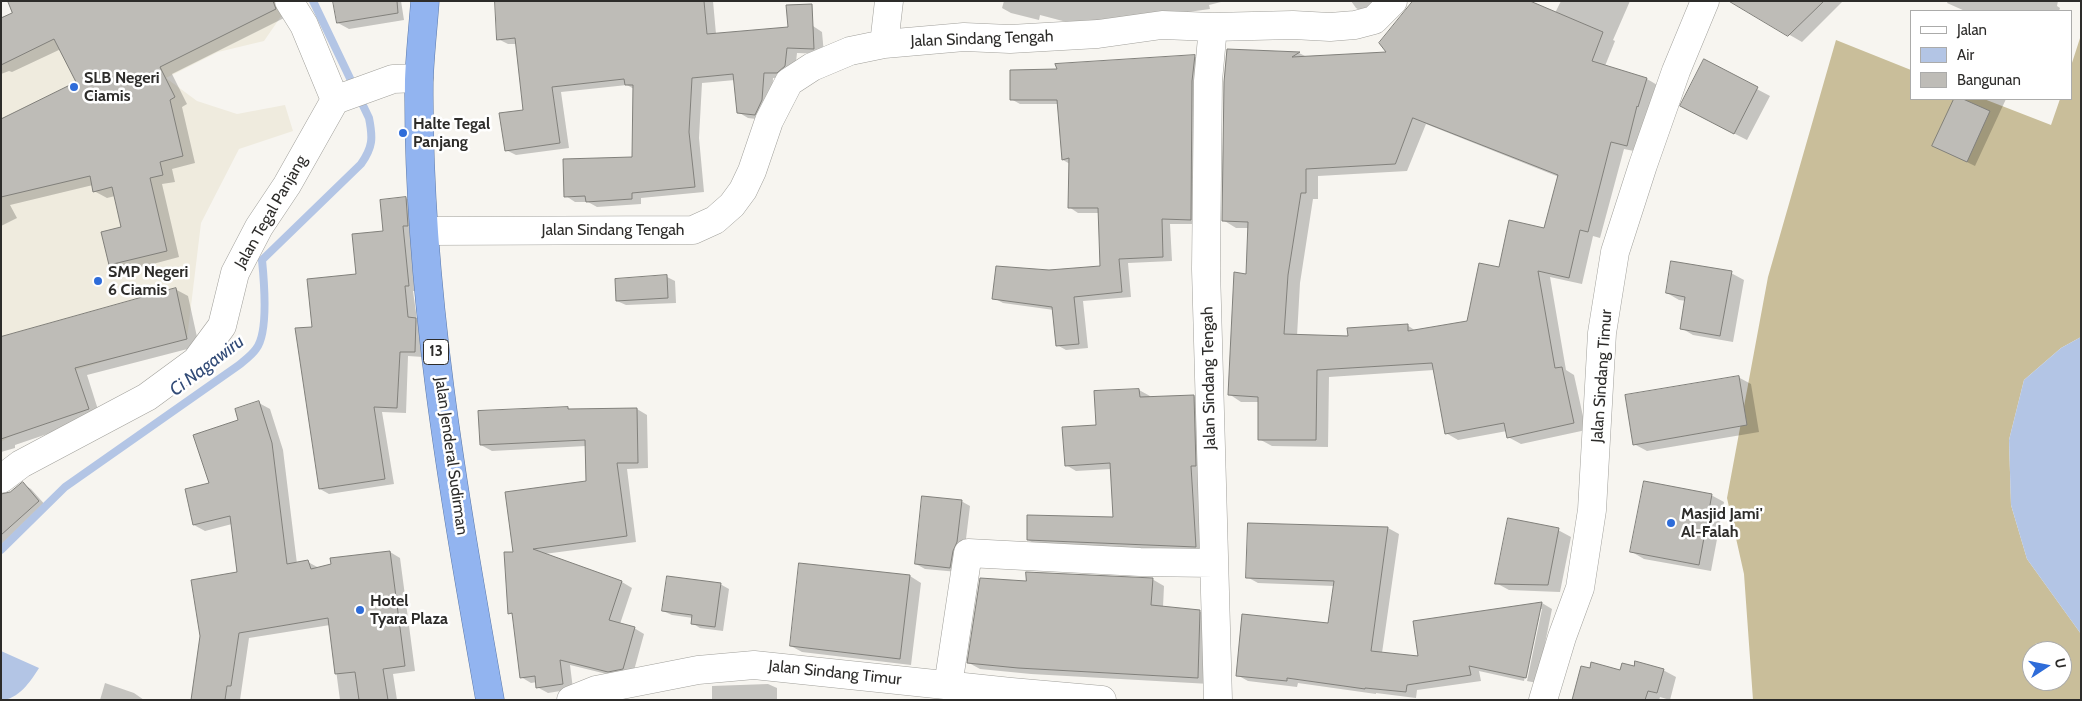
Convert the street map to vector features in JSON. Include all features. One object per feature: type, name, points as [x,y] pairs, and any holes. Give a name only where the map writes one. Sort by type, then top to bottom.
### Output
[{"type":"highway","name":"Jalan Jenderal Sudirman","points":[[425,1],[406,78],[420,136],[428,292],[449,453],[490,700]]},
{"type":"street","points":[[289,1],[345,96],[406,78]]},
{"type":"street","points":[[884,44],[889,1]]},
{"type":"street","name":"Jalan Sindang Tengah","points":[[425,231],[693,230],[715,220],[732,205],[743,190],[752,171],[769,121],[789,82],[812,66],[850,51],[884,44],[964,37],[1010,39],[1098,34],[1162,25],[1213,27],[1293,25],[1330,27],[1355,25],[1374,20],[1392,1]]},
{"type":"street","name":"Jalan Sindang Timur","points":[[1543,700],[1562,637],[1580,588],[1592,510],[1602,333],[1615,252],[1642,165],[1676,71],[1705,1]]},
{"type":"street","name":"Jalan Sindang Tengah","points":[[1213,27],[1208,81],[1206,269],[1218,700]]},
{"type":"street","name":"Jalan Tegal Panjang","points":[[1,480],[20,464],[147,397],[196,361],[222,326],[235,273],[259,227],[345,96]]},
{"type":"street","points":[[948,686],[968,553],[1140,562],[1213,563]]},
{"type":"street","name":"Jalan Sindang Timur","points":[[571,700],[596,690],[698,670],[754,665],[1102,700]]},
{"type":"shaded area","name":"SMP Negeri 6 Ciamis","points":[[37,1],[276,1],[282,15],[264,41],[218,52],[166,78],[197,101],[237,114],[285,105],[293,131],[239,149],[201,223],[187,339],[147,348],[76,370],[89,409],[12,435],[1,442],[1,18]]},
{"type":"shaded area","points":[[2081,35],[2081,337],[2061,348],[2024,380],[2009,440],[2011,505],[2027,559],[2081,634],[2081,700],[1753,700],[1744,574],[1727,498],[1768,277],[1836,40],[1910,70],[1910,100],[1987,100],[2051,125],[2060,100],[2072,100],[2072,63]]},
{"type":"water","points":[[2081,337],[2081,634],[2027,559],[2011,505],[2009,440],[2024,380],[2061,348]]},
{"type":"water","points":[[1,651],[39,668],[28,684],[18,693],[13,697],[1,700]]},
{"type":"building","points":[[8,1],[273,1],[276,9],[160,67],[175,97],[170,100],[183,156],[160,162],[163,175],[150,178],[167,251],[109,265],[101,232],[121,227],[112,187],[93,192],[90,176],[1,197],[1,119],[76,82],[54,39],[1,65],[1,18],[12,13]]},
{"type":"building","points":[[333,1],[397,1],[398,13],[337,23]]},
{"type":"building","points":[[495,1],[704,1],[707,34],[788,27],[786,5],[812,4],[814,49],[787,48],[785,66],[777,73],[764,73],[762,100],[755,115],[737,113],[733,74],[692,78],[689,132],[695,187],[632,193],[632,199],[586,202],[585,196],[564,197],[563,159],[632,157],[633,85],[625,85],[624,79],[552,87],[560,143],[505,151],[499,113],[523,110],[515,38],[497,40]]},
{"type":"building","points":[[1413,1],[1530,1],[1603,32],[1592,61],[1647,78],[1637,106],[1627,146],[1611,142],[1588,232],[1580,230],[1569,278],[1538,271],[1555,368],[1562,367],[1574,423],[1507,438],[1504,423],[1445,434],[1432,363],[1317,370],[1316,440],[1258,440],[1258,397],[1228,395],[1234,272],[1246,274],[1248,222],[1222,221],[1224,82],[1227,49],[1300,52],[1292,57],[1386,52],[1379,43]],"holes":[[[1413,118],[1558,175],[1544,228],[1509,220],[1499,267],[1479,263],[1467,321],[1408,331],[1408,324],[1347,328],[1348,336],[1284,334],[1288,275],[1301,193],[1306,193],[1306,169],[1395,164]]]},
{"type":"building","points":[[1729,1],[1824,1],[1788,36]]},
{"type":"building","points":[[1195,55],[1192,81],[1191,220],[1162,219],[1163,257],[1119,259],[1122,292],[1074,297],[1079,344],[1056,346],[1052,307],[992,299],[996,266],[1049,270],[1100,266],[1098,208],[1068,208],[1069,158],[1062,160],[1057,100],[1010,100],[1010,70],[1057,69],[1055,64]]},
{"type":"building","points":[[1704,59],[1758,87],[1734,134],[1680,106]]},
{"type":"building","points":[[1954,100],[1965,100],[1990,111],[1967,162],[1932,146]]},
{"type":"building","points":[[406,197],[408,226],[403,226],[409,286],[405,286],[408,317],[416,318],[415,352],[400,352],[397,408],[374,407],[385,479],[319,489],[295,328],[312,327],[307,279],[356,274],[352,234],[383,231],[380,200]]},
{"type":"building","points":[[1671,261],[1732,271],[1720,336],[1680,329],[1685,297],[1666,293]]},
{"type":"building","points":[[667,275],[668,298],[616,301],[615,279]]},
{"type":"building","points":[[176,288],[187,339],[75,368],[89,409],[1,439],[1,337]]},
{"type":"building","points":[[1739,376],[1747,425],[1633,445],[1625,395]]},
{"type":"building","points":[[1139,389],[1140,397],[1194,395],[1196,466],[1191,466],[1196,547],[1027,540],[1027,515],[1113,517],[1110,463],[1065,466],[1062,427],[1096,425],[1094,391]]},
{"type":"building","points":[[259,401],[272,443],[287,564],[308,560],[311,569],[331,564],[330,558],[390,551],[405,666],[383,669],[388,700],[359,700],[355,672],[335,674],[328,618],[239,633],[231,686],[227,686],[225,700],[191,700],[200,636],[191,580],[237,572],[230,516],[193,525],[185,489],[209,483],[193,435],[238,420],[235,409]]},
{"type":"building","points":[[568,407],[568,409],[637,408],[638,463],[617,463],[627,536],[533,549],[622,581],[609,620],[635,627],[623,669],[608,672],[560,660],[563,684],[536,688],[535,676],[520,678],[512,613],[508,614],[504,552],[513,552],[505,492],[586,481],[585,440],[480,445],[478,411]]},
{"type":"building","name":"Masjid Jami' Al-Falah","points":[[1644,481],[1712,494],[1699,565],[1630,552]]},
{"type":"building","points":[[23,482],[39,501],[1,535],[1,494],[10,492]]},
{"type":"building","points":[[922,496],[962,500],[957,542],[953,551],[950,568],[915,564]]},
{"type":"building","points":[[1508,518],[1559,528],[1548,585],[1495,584]]},
{"type":"building","points":[[1248,523],[1388,527],[1371,651],[1418,656],[1413,621],[1542,602],[1526,678],[1469,666],[1471,675],[1407,685],[1406,692],[1365,689],[1287,678],[1287,681],[1236,676],[1242,614],[1328,623],[1334,581],[1246,578]]},
{"type":"building","points":[[799,563],[910,575],[900,659],[790,646]]},
{"type":"building","points":[[1026,572],[1153,578],[1151,605],[1200,610],[1198,678],[1018,668],[967,663],[980,578],[1026,581]]},
{"type":"building","points":[[667,576],[721,583],[715,627],[691,624],[692,615],[662,611]]},
{"type":"building","points":[[1635,661],[1664,669],[1657,693],[1648,691],[1645,700],[1572,700],[1581,666],[1590,668],[1591,662],[1620,670],[1622,663],[1634,666]]},
{"type":"waterway","name":"Ci Nagawiru","points":[[1,550],[65,487],[239,365],[256,349],[263,331],[264,319],[262,260],[365,158],[371,142],[369,118],[313,1]]},
{"type":"place","name":"SLB Negeri Ciamis","points":[[74,87]]},
{"type":"place","name":"Halte Tegal Panjang","points":[[403,133]]},
{"type":"place","name":"SMP Negeri 6 Ciamis","points":[[98,281]]},
{"type":"place","name":"Masjid Jami' Al-Falah","points":[[1671,523]]},
{"type":"place","name":"Hotel Tyara Plaza","points":[[360,610]]}]
